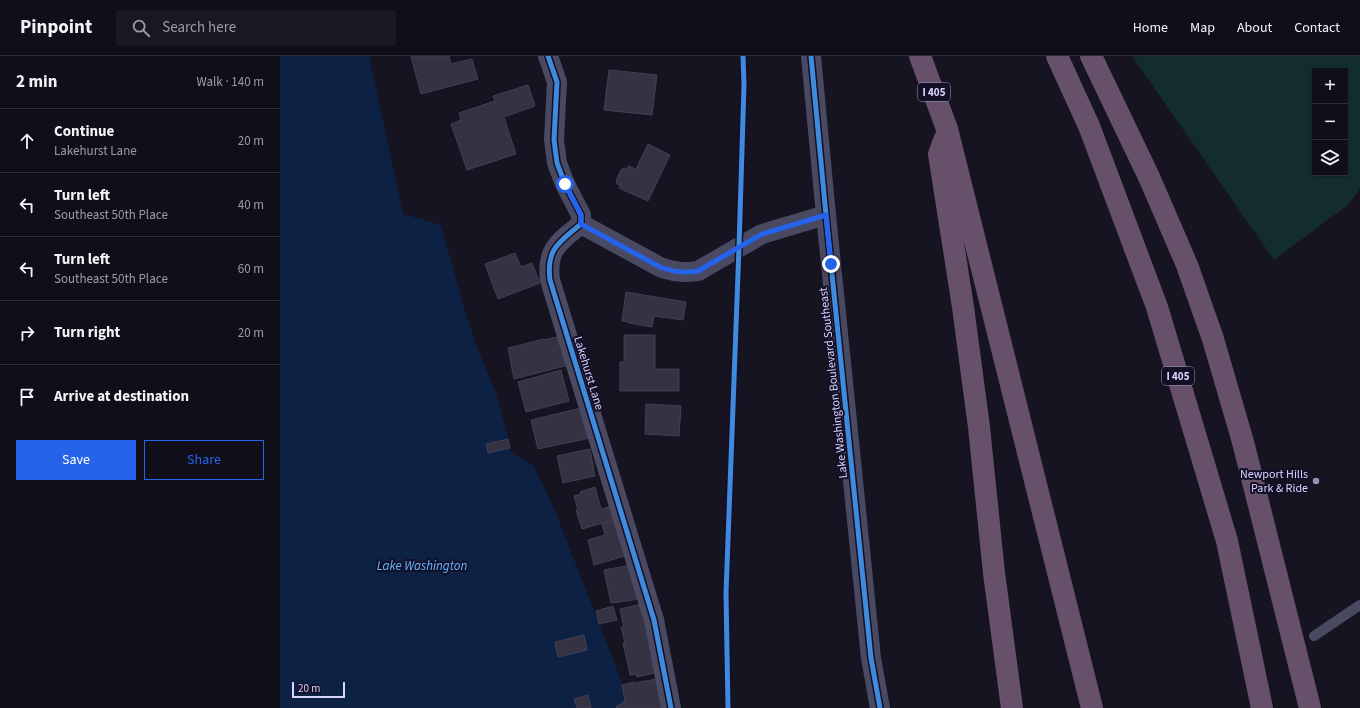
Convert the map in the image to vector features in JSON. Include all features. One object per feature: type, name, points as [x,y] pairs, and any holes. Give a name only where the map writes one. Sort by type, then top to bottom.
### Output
[{"type":"highway","name":"I 405","points":[[920,56],[947,129],[1092,708]]},
{"type":"highway","name":"I 405","points":[[1057,56],[1089,126],[1157,308],[1227,541],[1262,708]]},
{"type":"highway","points":[[1091,56],[1149,177],[1187,265],[1213,339],[1243,442],[1310,708]]},
{"type":"highway","points":[[947,129],[939,154],[963,307],[979,427],[994,572],[1012,708]]},
{"type":"street","points":[[548,56],[557,82],[554,140],[557,163],[565,184],[581,215],[581,224],[660,267],[674,272],[687,272],[698,271],[762,234],[826,215]]},
{"type":"street","name":"Lake Washington Boulevard Southeast","points":[[811,56],[871,658],[880,708]]},
{"type":"street","name":"Lakehurst Lane","points":[[581,224],[563,239],[549,259],[550,280],[654,620],[671,708]]},
{"type":"lane","points":[[1314,636],[1360,605]]},
{"type":"green space","points":[[1132,56],[1360,56],[1360,189],[1348,205],[1274,260]]},
{"type":"water","name":"Lake Washington","points":[[280,56],[369,56],[403,214],[441,225],[464,308],[477,347],[496,393],[512,453],[533,465],[554,508],[621,680],[625,708],[280,708]]},
{"type":"building","points":[[411,56],[449,56],[451,64],[472,59],[478,79],[421,94]]},
{"type":"building","points":[[609,70],[657,75],[652,115],[604,110]]},
{"type":"building","points":[[528,85],[535,106],[504,117],[516,154],[467,170],[451,124],[461,120],[459,113],[495,101],[493,96]]},
{"type":"building","points":[[648,144],[670,155],[648,201],[619,188],[620,185],[617,184],[616,181],[621,170],[624,168],[627,169],[628,166],[636,169]]},
{"type":"building","points":[[515,253],[521,267],[532,263],[540,283],[498,299],[485,264]]},
{"type":"building","points":[[626,292],[686,302],[683,320],[654,316],[652,327],[622,321]]},
{"type":"building","points":[[624,335],[655,335],[655,369],[679,369],[679,391],[620,391],[620,362],[624,362]]},
{"type":"building","points":[[557,337],[559,345],[561,345],[565,366],[514,379],[508,348]]},
{"type":"building","points":[[561,370],[569,401],[526,412],[518,382]]},
{"type":"building","points":[[646,404],[681,406],[679,436],[645,434]]},
{"type":"building","points":[[581,408],[590,438],[538,449],[531,420]]},
{"type":"building","points":[[508,439],[510,448],[488,453],[486,444]]},
{"type":"building","points":[[590,449],[595,476],[563,483],[557,456]]},
{"type":"building","points":[[595,487],[601,509],[612,506],[616,519],[582,529],[576,510],[578,510],[574,496],[581,494],[580,492]]},
{"type":"building","points":[[618,520],[628,555],[594,565],[588,540],[605,535],[602,524]]},
{"type":"building","points":[[631,565],[640,599],[611,603],[604,570]]},
{"type":"building","points":[[642,604],[659,672],[637,677],[636,674],[630,675],[623,643],[625,643],[621,627],[624,627],[620,609]]},
{"type":"building","points":[[613,606],[617,620],[599,624],[596,611]]},
{"type":"building","points":[[584,635],[587,650],[558,657],[555,642]]},
{"type":"building","points":[[662,678],[667,706],[659,708],[616,707],[625,701],[622,685]]},
{"type":"building","points":[[588,695],[591,708],[577,708],[574,699]]},
{"type":"cycle path","points":[[548,56],[557,82],[554,140],[557,163],[565,184],[581,215],[581,224],[560,241],[552,253],[549,269],[550,280],[654,620],[671,708]]},
{"type":"cycle path","points":[[728,708],[726,593],[739,247],[744,85],[743,56]]},
{"type":"cycle path","points":[[811,56],[871,658],[880,708]]},
{"type":"place","name":"Newport Hills Park & Ride","points":[[1316,481]]},
{"type":"route","points":[[565,184],[581,215],[581,224],[660,267],[674,272],[698,271],[762,234],[826,215],[831,264]]}]
